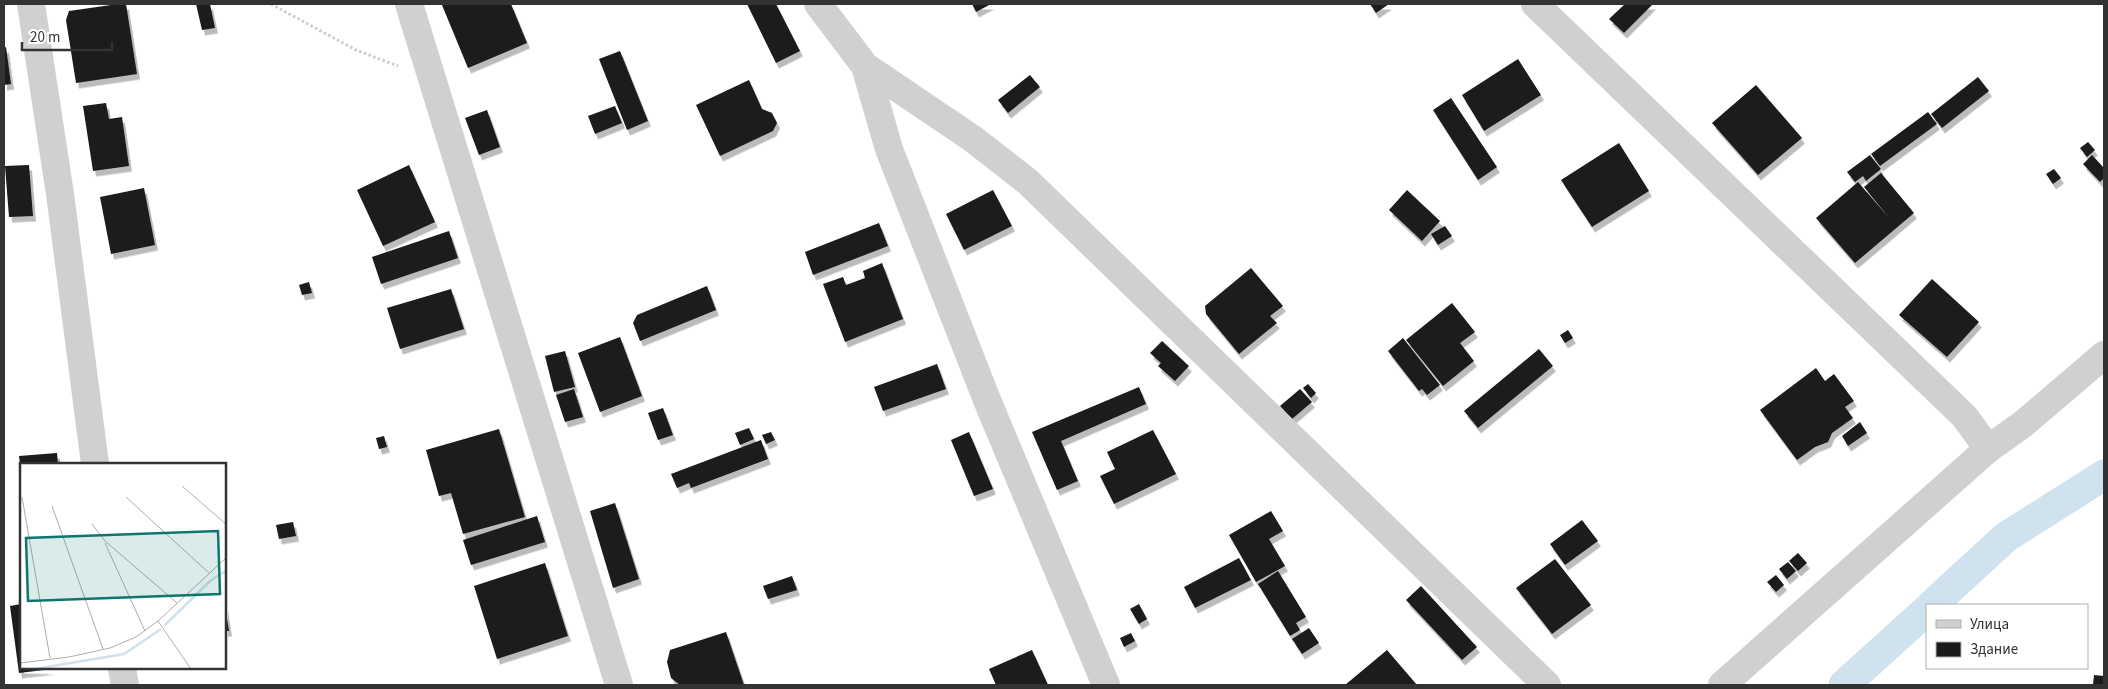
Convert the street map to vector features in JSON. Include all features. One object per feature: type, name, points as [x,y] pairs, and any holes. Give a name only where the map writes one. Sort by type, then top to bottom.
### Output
[{"type":"street","points":[[31,4],[60,194],[95,463]]},
{"type":"street","points":[[408,4],[619,685]]},
{"type":"street","points":[[818,4],[865,66],[973,139],[1027,181],[1547,685]]},
{"type":"street","points":[[1535,4],[1965,417],[1988,449]]},
{"type":"street","points":[[865,66],[889,149],[987,400],[1106,685]]},
{"type":"street","points":[[1722,685],[1988,449],[2023,424],[2104,354]]},
{"type":"street","points":[[122,669],[125,685]]},
{"type":"path","points":[[271,4],[356,50],[430,78]]},
{"type":"building","points":[[126,4],[137,74],[76,83],[66,20],[69,11]]},
{"type":"building","points":[[196,4],[210,4],[215,28],[202,30]]},
{"type":"building","points":[[511,4],[527,43],[468,68],[442,5]]},
{"type":"building","points":[[747,4],[776,4],[800,51],[776,63]]},
{"type":"building","points":[[972,4],[991,4],[976,12]]},
{"type":"building","points":[[1370,4],[1389,4],[1376,13]]},
{"type":"building","points":[[1625,4],[1653,4],[1624,33],[1609,19]]},
{"type":"building","points":[[6,47],[11,84],[4,85],[4,48]]},
{"type":"building","points":[[620,51],[648,121],[627,130],[599,59]]},
{"type":"building","points":[[1518,59],[1541,95],[1484,131],[1462,95]]},
{"type":"building","points":[[1030,75],[1040,87],[1008,113],[998,100]]},
{"type":"building","points":[[1978,77],[1989,91],[1942,128],[1931,114]]},
{"type":"building","points":[[749,80],[762,109],[772,113],[777,123],[773,131],[720,156],[696,105]]},
{"type":"building","points":[[1756,85],[1802,138],[1758,175],[1712,123]]},
{"type":"building","points":[[1451,98],[1497,167],[1478,180],[1433,110]]},
{"type":"building","points":[[106,103],[109,119],[122,117],[129,166],[93,171],[83,106]]},
{"type":"building","points":[[615,106],[622,123],[595,134],[588,116]]},
{"type":"building","points":[[487,110],[500,147],[479,155],[465,118]]},
{"type":"building","points":[[1928,112],[1937,124],[1880,166],[1871,154]]},
{"type":"building","points":[[2088,142],[2095,150],[2087,157],[2080,148]]},
{"type":"building","points":[[1619,143],[1649,191],[1592,227],[1561,180]]},
{"type":"building","points":[[1870,155],[1881,169],[1866,181],[1863,176],[1855,182],[1847,172]]},
{"type":"building","points":[[2092,155],[2104,168],[2104,178],[2100,182],[2083,164]]},
{"type":"building","points":[[29,165],[33,216],[9,217],[5,166]]},
{"type":"building","points":[[409,165],[435,222],[383,246],[357,190]]},
{"type":"building","points":[[2054,169],[2061,178],[2053,184],[2046,174]]},
{"type":"building","points":[[1881,173],[1914,213],[1855,263],[1816,218],[1858,182],[1890,219],[1864,187]]},
{"type":"building","points":[[144,188],[155,245],[111,254],[100,197]]},
{"type":"building","points":[[993,190],[1012,226],[964,250],[946,214]]},
{"type":"building","points":[[1407,190],[1440,221],[1422,241],[1389,210]]},
{"type":"building","points":[[879,223],[888,246],[813,275],[805,252]]},
{"type":"building","points":[[1445,226],[1452,236],[1438,245],[1431,234]]},
{"type":"building","points":[[449,231],[458,258],[381,284],[372,257]]},
{"type":"building","points":[[882,263],[903,319],[845,342],[823,284],[843,277],[846,285],[865,278],[863,271]]},
{"type":"building","points":[[1251,268],[1283,306],[1270,316],[1277,323],[1239,354],[1206,314],[1205,306]]},
{"type":"building","points":[[1932,279],[1979,322],[1947,357],[1899,315]]},
{"type":"building","points":[[309,282],[312,293],[302,295],[299,285]]},
{"type":"building","points":[[707,286],[716,310],[640,341],[633,323],[637,315]]},
{"type":"building","points":[[451,289],[464,329],[400,349],[387,308]]},
{"type":"building","points":[[1452,303],[1475,332],[1460,343],[1474,361],[1443,386],[1406,340]]},
{"type":"building","points":[[1568,330],[1573,338],[1565,343],[1560,335]]},
{"type":"building","points":[[620,337],[642,396],[600,412],[578,353]]},
{"type":"building","points":[[1403,338],[1440,385],[1427,395],[1422,389],[1419,391],[1388,351]]},
{"type":"building","points":[[1162,341],[1189,366],[1175,381],[1158,366],[1161,363],[1150,353]]},
{"type":"building","points":[[1539,349],[1553,366],[1478,428],[1464,411]]},
{"type":"building","points":[[565,351],[575,387],[554,392],[545,356]]},
{"type":"building","points":[[937,364],[946,389],[883,411],[874,387]]},
{"type":"building","points":[[1816,368],[1825,381],[1834,374],[1854,401],[1845,407],[1853,418],[1832,433],[1828,442],[1815,447],[1797,460],[1760,410]]},
{"type":"building","points":[[1308,384],[1316,393],[1311,398],[1303,388]]},
{"type":"building","points":[[1139,387],[1146,404],[1061,441],[1078,481],[1057,490],[1032,432]]},
{"type":"building","points":[[574,389],[583,417],[565,422],[556,395]]},
{"type":"building","points":[[1300,389],[1312,402],[1292,419],[1280,406]]},
{"type":"building","points":[[663,408],[673,435],[658,440],[648,413]]},
{"type":"building","points":[[1860,422],[1867,433],[1848,446],[1842,436]]},
{"type":"building","points":[[749,428],[754,439],[740,445],[735,433]]},
{"type":"building","points":[[499,429],[525,517],[463,534],[451,493],[439,496],[426,450]]},
{"type":"building","points":[[1153,430],[1176,474],[1114,504],[1100,476],[1115,469],[1107,452]]},
{"type":"building","points":[[771,432],[775,440],[766,444],[762,435]]},
{"type":"building","points":[[969,432],[993,489],[974,496],[951,440]]},
{"type":"building","points":[[384,436],[387,447],[379,449],[376,438]]},
{"type":"building","points":[[761,440],[768,459],[691,488],[689,483],[677,488],[671,474]]},
{"type":"building","points":[[57,453],[58,463],[20,464],[19,456]]},
{"type":"building","points":[[615,503],[639,579],[613,588],[590,511]]},
{"type":"building","points":[[1271,511],[1283,531],[1269,539],[1285,566],[1256,582],[1229,535]]},
{"type":"building","points":[[537,516],[545,542],[471,565],[463,540]]},
{"type":"building","points":[[1582,520],[1598,541],[1565,565],[1550,544]]},
{"type":"building","points":[[293,522],[296,536],[279,539],[276,525]]},
{"type":"building","points":[[1798,553],[1807,563],[1798,571],[1789,561]]},
{"type":"building","points":[[1239,558],[1251,580],[1195,608],[1184,587]]},
{"type":"building","points":[[1555,559],[1591,605],[1552,634],[1516,588]]},
{"type":"building","points":[[1788,562],[1796,571],[1787,579],[1779,569]]},
{"type":"building","points":[[545,563],[568,636],[497,659],[474,586]]},
{"type":"building","points":[[1278,571],[1306,617],[1296,623],[1300,630],[1290,636],[1258,584]]},
{"type":"building","points":[[1776,575],[1784,585],[1776,592],[1767,582]]},
{"type":"building","points":[[792,576],[797,590],[768,599],[763,586]]},
{"type":"building","points":[[1421,586],[1477,647],[1462,660],[1406,600]]},
{"type":"building","points":[[20,604],[20,669],[52,669],[19,673],[10,606]]},
{"type":"building","points":[[1139,604],[1147,619],[1139,624],[1130,609]]},
{"type":"building","points":[[226,612],[229,631],[226,631]]},
{"type":"building","points":[[1309,628],[1319,643],[1302,654],[1292,639]]},
{"type":"building","points":[[726,632],[744,685],[680,685],[671,678],[667,662],[670,650]]},
{"type":"building","points":[[1131,633],[1135,641],[1124,647],[1120,638]]},
{"type":"building","points":[[1032,650],[1048,685],[996,685],[989,669]]},
{"type":"building","points":[[1387,650],[1417,685],[1345,685]]},
{"type":"building","points":[[2094,675],[2104,676],[2104,685],[2093,685]]},
{"type":"waterway","points":[[1933,604],[2006,537],[2104,475]]},
{"type":"waterway","points":[[1844,685],[1926,611]]}]
